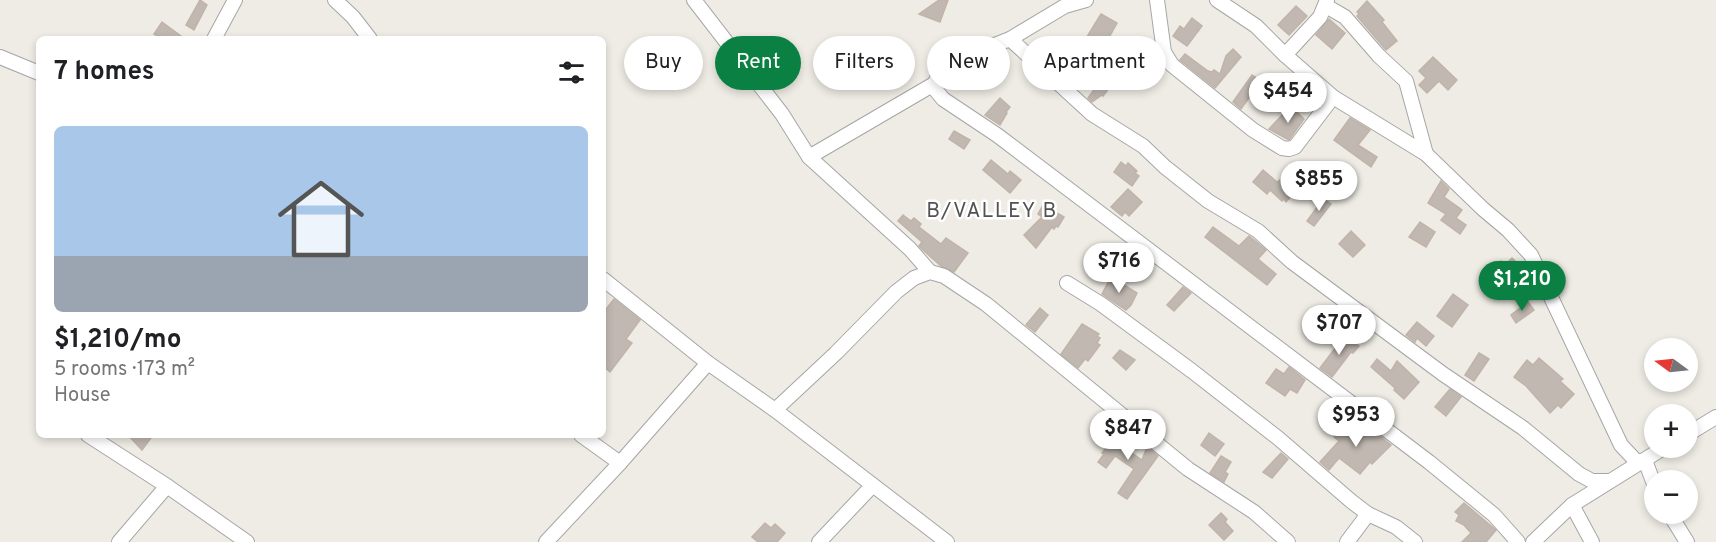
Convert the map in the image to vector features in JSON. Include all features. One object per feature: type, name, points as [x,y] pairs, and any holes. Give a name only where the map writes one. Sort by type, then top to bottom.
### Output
[{"type":"street","points":[[216,36],[235,0]]},
{"type":"street","points":[[694,0],[782,114],[809,157],[910,249],[930,272],[944,276],[986,304],[1188,469],[1254,512],[1288,542]]},
{"type":"street","points":[[1086,0],[1065,6],[1010,39],[1092,114],[1143,146],[1165,167],[1208,201],[1258,231],[1292,262],[1443,374],[1523,428],[1579,474],[1592,481],[1609,481]]},
{"type":"street","points":[[1157,0],[1164,52],[1172,65],[1253,130],[1282,147],[1289,149],[1295,147],[1333,97]]},
{"type":"street","points":[[1217,0],[1256,26],[1333,97],[1426,154],[1508,230],[1531,255],[1621,445],[1630,457],[1646,463],[1649,470]]},
{"type":"street","points":[[338,1],[368,36]]},
{"type":"street","points":[[1285,55],[1320,17],[1327,3],[1345,17],[1379,56],[1406,81],[1426,154]]},
{"type":"street","points":[[0,57],[36,72]]},
{"type":"street","points":[[809,157],[927,88]]},
{"type":"street","points":[[936,90],[943,99],[997,135],[1429,462],[1494,515],[1518,542]]},
{"type":"street","points":[[775,410],[896,292],[914,278],[930,272]]},
{"type":"street","points":[[606,281],[708,363],[775,410],[947,542]]},
{"type":"street","points":[[1067,283],[1101,304],[1191,371],[1278,438],[1368,514],[1396,527],[1414,542]]},
{"type":"street","points":[[546,542],[620,463],[708,363]]},
{"type":"street","points":[[1698,428],[1716,417]]},
{"type":"street","points":[[93,438],[247,542]]},
{"type":"street","points":[[585,438],[620,463]]},
{"type":"street","points":[[1533,542],[1572,505],[1647,458]]},
{"type":"street","points":[[119,542],[167,486]]},
{"type":"street","points":[[819,542],[872,486]]},
{"type":"street","points":[[1572,505],[1592,542]]},
{"type":"street","points":[[1347,542],[1368,514]]},
{"type":"street","points":[[1676,524],[1687,542]]},
{"type":"building","points":[[200,0],[207,5],[194,30],[186,25]]},
{"type":"building","points":[[939,0],[948,0],[940,22],[919,14]]},
{"type":"building","points":[[1367,1],[1384,20],[1382,22],[1397,41],[1386,50],[1357,16],[1359,14],[1357,12]]},
{"type":"building","points":[[1296,6],[1307,16],[1289,35],[1278,25]]},
{"type":"building","points":[[1101,14],[1117,23],[1110,36],[1087,36]]},
{"type":"building","points":[[1192,18],[1202,26],[1187,46],[1173,36],[1180,26],[1184,29]]},
{"type":"building","points":[[1329,19],[1345,33],[1332,49],[1316,35]]},
{"type":"building","points":[[162,22],[181,36],[157,36],[154,34]]},
{"type":"building","points":[[1233,49],[1241,57],[1215,88],[1180,60],[1185,54],[1208,71],[1214,70],[1220,74],[1226,56]]},
{"type":"building","points":[[1433,57],[1457,80],[1448,90],[1439,81],[1427,93],[1419,85],[1426,78],[1419,71]]},
{"type":"building","points":[[1252,75],[1261,81],[1241,109],[1233,102]]},
{"type":"building","points":[[1094,90],[1108,90],[1103,96],[1092,102],[1088,98]]},
{"type":"building","points":[[1000,98],[1010,107],[1000,125],[985,115]]},
{"type":"building","points":[[1294,109],[1304,119],[1289,140],[1269,129],[1285,112],[1288,115]]},
{"type":"building","points":[[1350,118],[1370,130],[1358,145],[1377,157],[1371,167],[1334,140]]},
{"type":"building","points":[[954,131],[970,140],[964,149],[949,139]]},
{"type":"building","points":[[991,160],[1008,174],[1010,171],[1021,180],[1010,193],[983,170]]},
{"type":"building","points":[[1121,162],[1126,166],[1128,163],[1137,171],[1135,173],[1139,176],[1132,186],[1114,172]]},
{"type":"building","points":[[1263,170],[1277,182],[1280,180],[1295,192],[1286,202],[1270,190],[1267,194],[1253,182]]},
{"type":"building","points":[[1441,181],[1449,189],[1444,197],[1462,210],[1456,218],[1466,225],[1460,234],[1441,220],[1446,214],[1428,203]]},
{"type":"building","points":[[1128,189],[1142,202],[1129,216],[1125,212],[1122,216],[1111,207]]},
{"type":"building","points":[[1323,199],[1331,204],[1314,226],[1307,221]]},
{"type":"building","points":[[1043,205],[1064,217],[1058,227],[1054,229],[1052,227],[1036,248],[1024,235],[1042,217],[1038,214]]},
{"type":"building","points":[[903,215],[911,221],[914,218],[921,224],[919,227],[941,244],[946,238],[968,253],[954,272],[941,266],[919,246],[922,242],[898,221]]},
{"type":"building","points":[[1420,222],[1435,232],[1426,247],[1409,237]]},
{"type":"building","points":[[1213,227],[1239,246],[1249,236],[1266,250],[1258,259],[1276,274],[1267,285],[1205,237]]},
{"type":"building","points":[[1351,231],[1365,245],[1353,257],[1339,244]]},
{"type":"building","points":[[1512,258],[1519,265],[1506,280],[1494,269],[1501,261],[1505,265]]},
{"type":"building","points":[[1111,277],[1137,293],[1126,310],[1102,294]]},
{"type":"building","points":[[1183,287],[1191,293],[1174,311],[1167,305]]},
{"type":"building","points":[[1453,294],[1468,305],[1452,327],[1437,316]]},
{"type":"building","points":[[614,299],[640,320],[626,339],[632,343],[610,372],[606,369],[606,309]]},
{"type":"building","points":[[1528,302],[1534,310],[1516,323],[1511,315]]},
{"type":"building","points":[[1040,308],[1048,315],[1035,332],[1026,325]]},
{"type":"building","points":[[1417,322],[1434,336],[1426,346],[1417,338],[1415,342],[1406,335]]},
{"type":"building","points":[[1082,324],[1099,334],[1097,336],[1100,338],[1097,343],[1100,345],[1088,361],[1085,359],[1078,368],[1061,354]]},
{"type":"building","points":[[1345,335],[1359,346],[1353,353],[1351,352],[1332,377],[1320,368]]},
{"type":"building","points":[[1120,350],[1135,360],[1126,370],[1113,358]]},
{"type":"building","points":[[1479,353],[1489,359],[1474,381],[1465,375]]},
{"type":"building","points":[[1539,358],[1563,379],[1560,381],[1574,394],[1561,408],[1558,405],[1550,413],[1526,386],[1514,377],[1527,360],[1533,365]]},
{"type":"building","points":[[1377,359],[1391,371],[1397,361],[1419,382],[1404,399],[1371,367]]},
{"type":"building","points":[[1289,367],[1305,380],[1297,393],[1290,389],[1285,396],[1266,383],[1276,369],[1284,374]]},
{"type":"building","points":[[1450,389],[1461,397],[1446,416],[1435,407]]},
{"type":"building","points":[[1348,421],[1362,433],[1367,426],[1391,445],[1372,464],[1370,462],[1360,474],[1339,458],[1329,470],[1320,462],[1339,441],[1334,437]]},
{"type":"building","points":[[1122,427],[1131,434],[1122,446],[1142,460],[1147,447],[1158,456],[1127,499],[1118,493],[1134,469],[1115,456],[1106,468],[1098,462]]},
{"type":"building","points":[[1209,433],[1224,444],[1215,456],[1201,445]]},
{"type":"building","points":[[131,438],[151,438],[142,450]]},
{"type":"building","points":[[1281,453],[1288,459],[1272,478],[1263,472]]},
{"type":"building","points":[[1221,456],[1231,462],[1225,472],[1228,474],[1224,482],[1210,473]]},
{"type":"building","points":[[1464,503],[1496,530],[1486,542],[1462,542],[1471,533],[1464,525],[1456,521],[1459,515],[1455,512]]},
{"type":"building","points":[[1221,513],[1233,531],[1224,540],[1209,525]]},
{"type":"building","points":[[765,523],[771,528],[775,524],[785,533],[777,542],[758,542],[752,537]]},
{"type":"district","name":"B/VALLEY B","points":[[992,211]]}]
